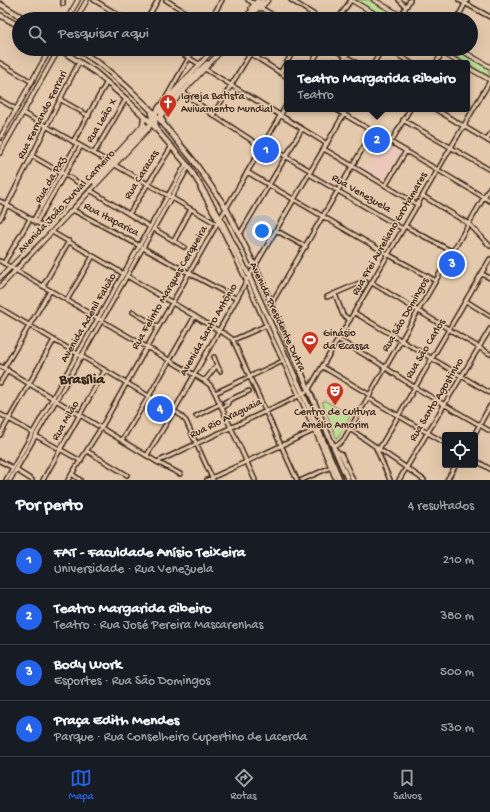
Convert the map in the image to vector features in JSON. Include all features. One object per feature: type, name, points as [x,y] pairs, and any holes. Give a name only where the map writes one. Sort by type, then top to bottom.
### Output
[{"type":"highway","points":[[0,4],[13,12]]},
{"type":"highway","points":[[1,17],[12,22]]},
{"type":"highway","name":"Avenida Presidente Dutra","points":[[70,56],[107,82],[126,99],[151,123],[188,166],[219,221],[248,279],[340,480]]},
{"type":"highway","name":"Avenida Presidente Dutra","points":[[88,56],[100,64],[126,86],[156,114],[193,160],[226,208],[255,266],[332,445],[350,480]]},
{"type":"highway","points":[[148,107],[155,108],[163,106]]},
{"type":"highway","points":[[145,128],[157,130],[155,123],[156,111],[163,106]]},
{"type":"highway","points":[[163,106],[161,118],[165,125]]},
{"type":"highway","points":[[145,128],[151,123],[152,111]]},
{"type":"highway","points":[[144,116],[145,128]]},
{"type":"highway","points":[[321,445],[330,458]]},
{"type":"main road","points":[[71,12],[78,0]]},
{"type":"main road","points":[[80,12],[87,0]]},
{"type":"main road","points":[[249,12],[258,0]]},
{"type":"main road","points":[[250,12],[264,0]]},
{"type":"main road","points":[[255,12],[264,0]]},
{"type":"main road","points":[[257,12],[268,0]]},
{"type":"main road","points":[[351,0],[372,12]]},
{"type":"main road","points":[[374,0],[392,12]]},
{"type":"main road","points":[[0,138],[46,56]]},
{"type":"main road","points":[[0,154],[55,56]]},
{"type":"main road","points":[[163,106],[207,56]]},
{"type":"main road","points":[[196,73],[207,56]]},
{"type":"main road","points":[[163,106],[196,73],[216,56]]},
{"type":"main road","points":[[471,56],[490,67]]},
{"type":"main road","points":[[163,106],[183,92],[213,59]]},
{"type":"main road","points":[[470,69],[490,80]]},
{"type":"main road","points":[[33,80],[38,79],[40,81]]},
{"type":"main road","points":[[86,188],[91,186],[145,128]]},
{"type":"main road","name":"Avenida João Durval Carneiro","points":[[0,278],[48,229],[109,162],[145,128]]},
{"type":"main road","name":"Avenida João Durval Carneiro","points":[[0,287],[114,165],[145,128]]},
{"type":"main road","points":[[90,190],[91,186]]},
{"type":"street","points":[[94,0],[114,12]]},
{"type":"street","points":[[151,12],[158,0]]},
{"type":"street","points":[[166,0],[185,12]]},
{"type":"street","points":[[215,12],[222,0]]},
{"type":"street","points":[[248,0],[255,4]]},
{"type":"street","points":[[291,0],[310,12]]},
{"type":"street","points":[[343,12],[351,0]]},
{"type":"street","points":[[399,0],[406,7]]},
{"type":"street","points":[[403,12],[410,0]]},
{"type":"street","points":[[458,0],[466,2],[490,17]]},
{"type":"street","points":[[461,12],[466,2]]},
{"type":"street","points":[[261,8],[268,12]]},
{"type":"street","points":[[185,56],[199,64]]},
{"type":"street","points":[[213,115],[249,56]]},
{"type":"street","points":[[254,56],[284,75]]},
{"type":"street","points":[[344,60],[346,56],[352,60]]},
{"type":"street","points":[[163,106],[188,58]]},
{"type":"street","name":"Rua Fernando Ferrari","points":[[0,219],[79,62]]},
{"type":"street","points":[[0,63],[33,80]]},
{"type":"street","points":[[280,73],[284,67]]},
{"type":"street","points":[[205,69],[327,144]]},
{"type":"street","name":"Rua Frei Aureliano Grotamares","points":[[301,395],[309,389],[324,367],[490,80]]},
{"type":"street","points":[[74,142],[107,82]]},
{"type":"street","name":"Rua Venezuela","points":[[183,92],[213,115],[263,145],[285,156],[338,191],[453,252]]},
{"type":"street","name":"Rua Leão X","points":[[94,153],[126,99]]},
{"type":"street","points":[[0,100],[16,109]]},
{"type":"street","points":[[61,100],[89,116]]},
{"type":"street","name":"Rua Felinto Marques Cerqueira","points":[[68,480],[101,428],[146,347],[284,109]]},
{"type":"street","points":[[340,112],[490,201]]},
{"type":"street","points":[[391,142],[408,112]]},
{"type":"street","points":[[440,112],[488,141],[490,134]]},
{"type":"street","points":[[23,113],[109,162]]},
{"type":"street","name":"Avenida Santo Antônio","points":[[147,455],[174,411],[255,266],[277,231],[344,114]]},
{"type":"street","points":[[403,120],[490,170]]},
{"type":"street","points":[[240,234],[302,129]]},
{"type":"street","points":[[271,304],[306,247],[373,131]]},
{"type":"street","name":"Rua da Paz","points":[[35,222],[53,185],[62,174],[79,145]]},
{"type":"street","name":"Rua Caracas","points":[[129,214],[172,146]]},
{"type":"street","points":[[324,149],[418,204]]},
{"type":"street","points":[[386,185],[406,151]]},
{"type":"street","points":[[32,156],[86,188]]},
{"type":"street","points":[[114,165],[191,209],[219,221]]},
{"type":"street","name":"Avenida Adenil Falcão","points":[[6,480],[35,434],[53,399],[80,355],[188,166]]},
{"type":"street","points":[[247,172],[388,255],[436,281]]},
{"type":"street","name":"Rua da Paz","points":[[35,222],[57,187],[62,174]]},
{"type":"street","points":[[53,185],[57,187]]},
{"type":"street","name":"Rua São Domingos","points":[[332,445],[341,443],[350,429],[490,187]]},
{"type":"street","points":[[90,190],[184,247]]},
{"type":"street","points":[[423,196],[469,224],[490,246]]},
{"type":"street","points":[[0,201],[48,229]]},
{"type":"street","points":[[174,241],[191,209]]},
{"type":"street","name":"Rua Itaparica","points":[[72,210],[237,299]]},
{"type":"street","points":[[4,263],[30,219]]},
{"type":"street","points":[[277,231],[306,247]]},
{"type":"street","points":[[52,232],[226,334],[233,340],[297,480]]},
{"type":"street","points":[[43,286],[69,241]]},
{"type":"street","points":[[67,300],[93,256]]},
{"type":"street","name":"Rua São Carlos","points":[[378,448],[490,259]]},
{"type":"street","points":[[0,261],[204,380],[210,385],[216,393],[255,480]]},
{"type":"street","points":[[482,274],[490,278]]},
{"type":"street","points":[[327,297],[360,283]]},
{"type":"street","points":[[372,283],[490,354]]},
{"type":"street","points":[[4,368],[50,290]]},
{"type":"street","points":[[335,294],[343,315],[350,320]]},
{"type":"street","points":[[466,301],[490,316]]},
{"type":"street","points":[[0,308],[174,411],[186,421],[212,479]]},
{"type":"street","points":[[133,312],[158,327]]},
{"type":"street","points":[[355,313],[490,393]]},
{"type":"street","points":[[122,440],[195,316]]},
{"type":"street","points":[[233,340],[268,324]]},
{"type":"street","name":"Rua Santo Agostinho","points":[[399,480],[429,433],[490,329]]},
{"type":"street","points":[[0,435],[54,340]]},
{"type":"street","name":"Avenida Presidente Dutra","points":[[276,340],[283,361],[292,375]]},
{"type":"street","points":[[339,340],[386,368],[414,387],[490,431]]},
{"type":"street","points":[[214,357],[220,371]]},
{"type":"street","points":[[216,393],[283,361]]},
{"type":"street","points":[[204,380],[217,365]]},
{"type":"street","points":[[0,366],[157,462],[180,474]]},
{"type":"street","points":[[324,367],[398,416],[442,441]]},
{"type":"street","points":[[0,383],[8,370]]},
{"type":"street","name":"Avenida Adenil Falcão","points":[[39,427],[57,401],[71,370]]},
{"type":"street","name":"Rua Milão","points":[[43,480],[105,370]]},
{"type":"street","points":[[225,402],[249,391]]},
{"type":"street","name":"Rua Rio Araguaia","points":[[157,462],[265,410],[301,395]]},
{"type":"street","points":[[222,408],[227,405],[229,400]]},
{"type":"street","points":[[196,416],[220,404]]},
{"type":"street","points":[[476,432],[490,406]]},
{"type":"street","points":[[0,414],[81,461]]},
{"type":"street","name":"Avenida Presidente Dutra","points":[[313,421],[315,430],[336,480]]},
{"type":"street","points":[[350,429],[424,480]]},
{"type":"street","points":[[207,480],[315,430]]},
{"type":"street","points":[[378,448],[390,480]]},
{"type":"street","points":[[87,451],[127,475]]},
{"type":"street","points":[[0,461],[32,480]]},
{"type":"street","points":[[478,462],[490,469]]},
{"type":"street","points":[[302,480],[331,467]]},
{"type":"street","points":[[447,480],[454,468]]},
{"type":"street","name":"Avenida Adenil Falcão","points":[[10,480],[14,469]]},
{"type":"street","points":[[72,474],[80,480]]},
{"type":"shaded area","points":[[384,141],[402,152],[385,183],[356,166],[359,162],[368,166]]},
{"type":"green space","points":[[355,0],[369,0],[389,12],[376,12]]},
{"type":"green space","points":[[454,56],[466,56],[489,69],[489,76],[470,65],[470,60],[461,60]]},
{"type":"green space","points":[[325,401],[351,415],[337,439],[322,402]]},
{"type":"place","name":"Igreja Batista Avivamento Mundial","points":[[168,118]]},
{"type":"place","name":"Teatro Margarida Ribeiro","points":[[377,140]]},
{"type":"place","name":"FAT - Faculdade Anísio Teixeira","points":[[266,150]]},
{"type":"place","name":"Body Work","points":[[452,264]]},
{"type":"place","name":"Ginásio da Ecassa","points":[[310,355]]},
{"type":"place","name":"Centro de Cultura Amélio Amorim","points":[[335,406]]},
{"type":"place","name":"Praça Edith Mendes","points":[[160,409]]},
{"type":"district","name":"Brasília","points":[[82,380]]}]
